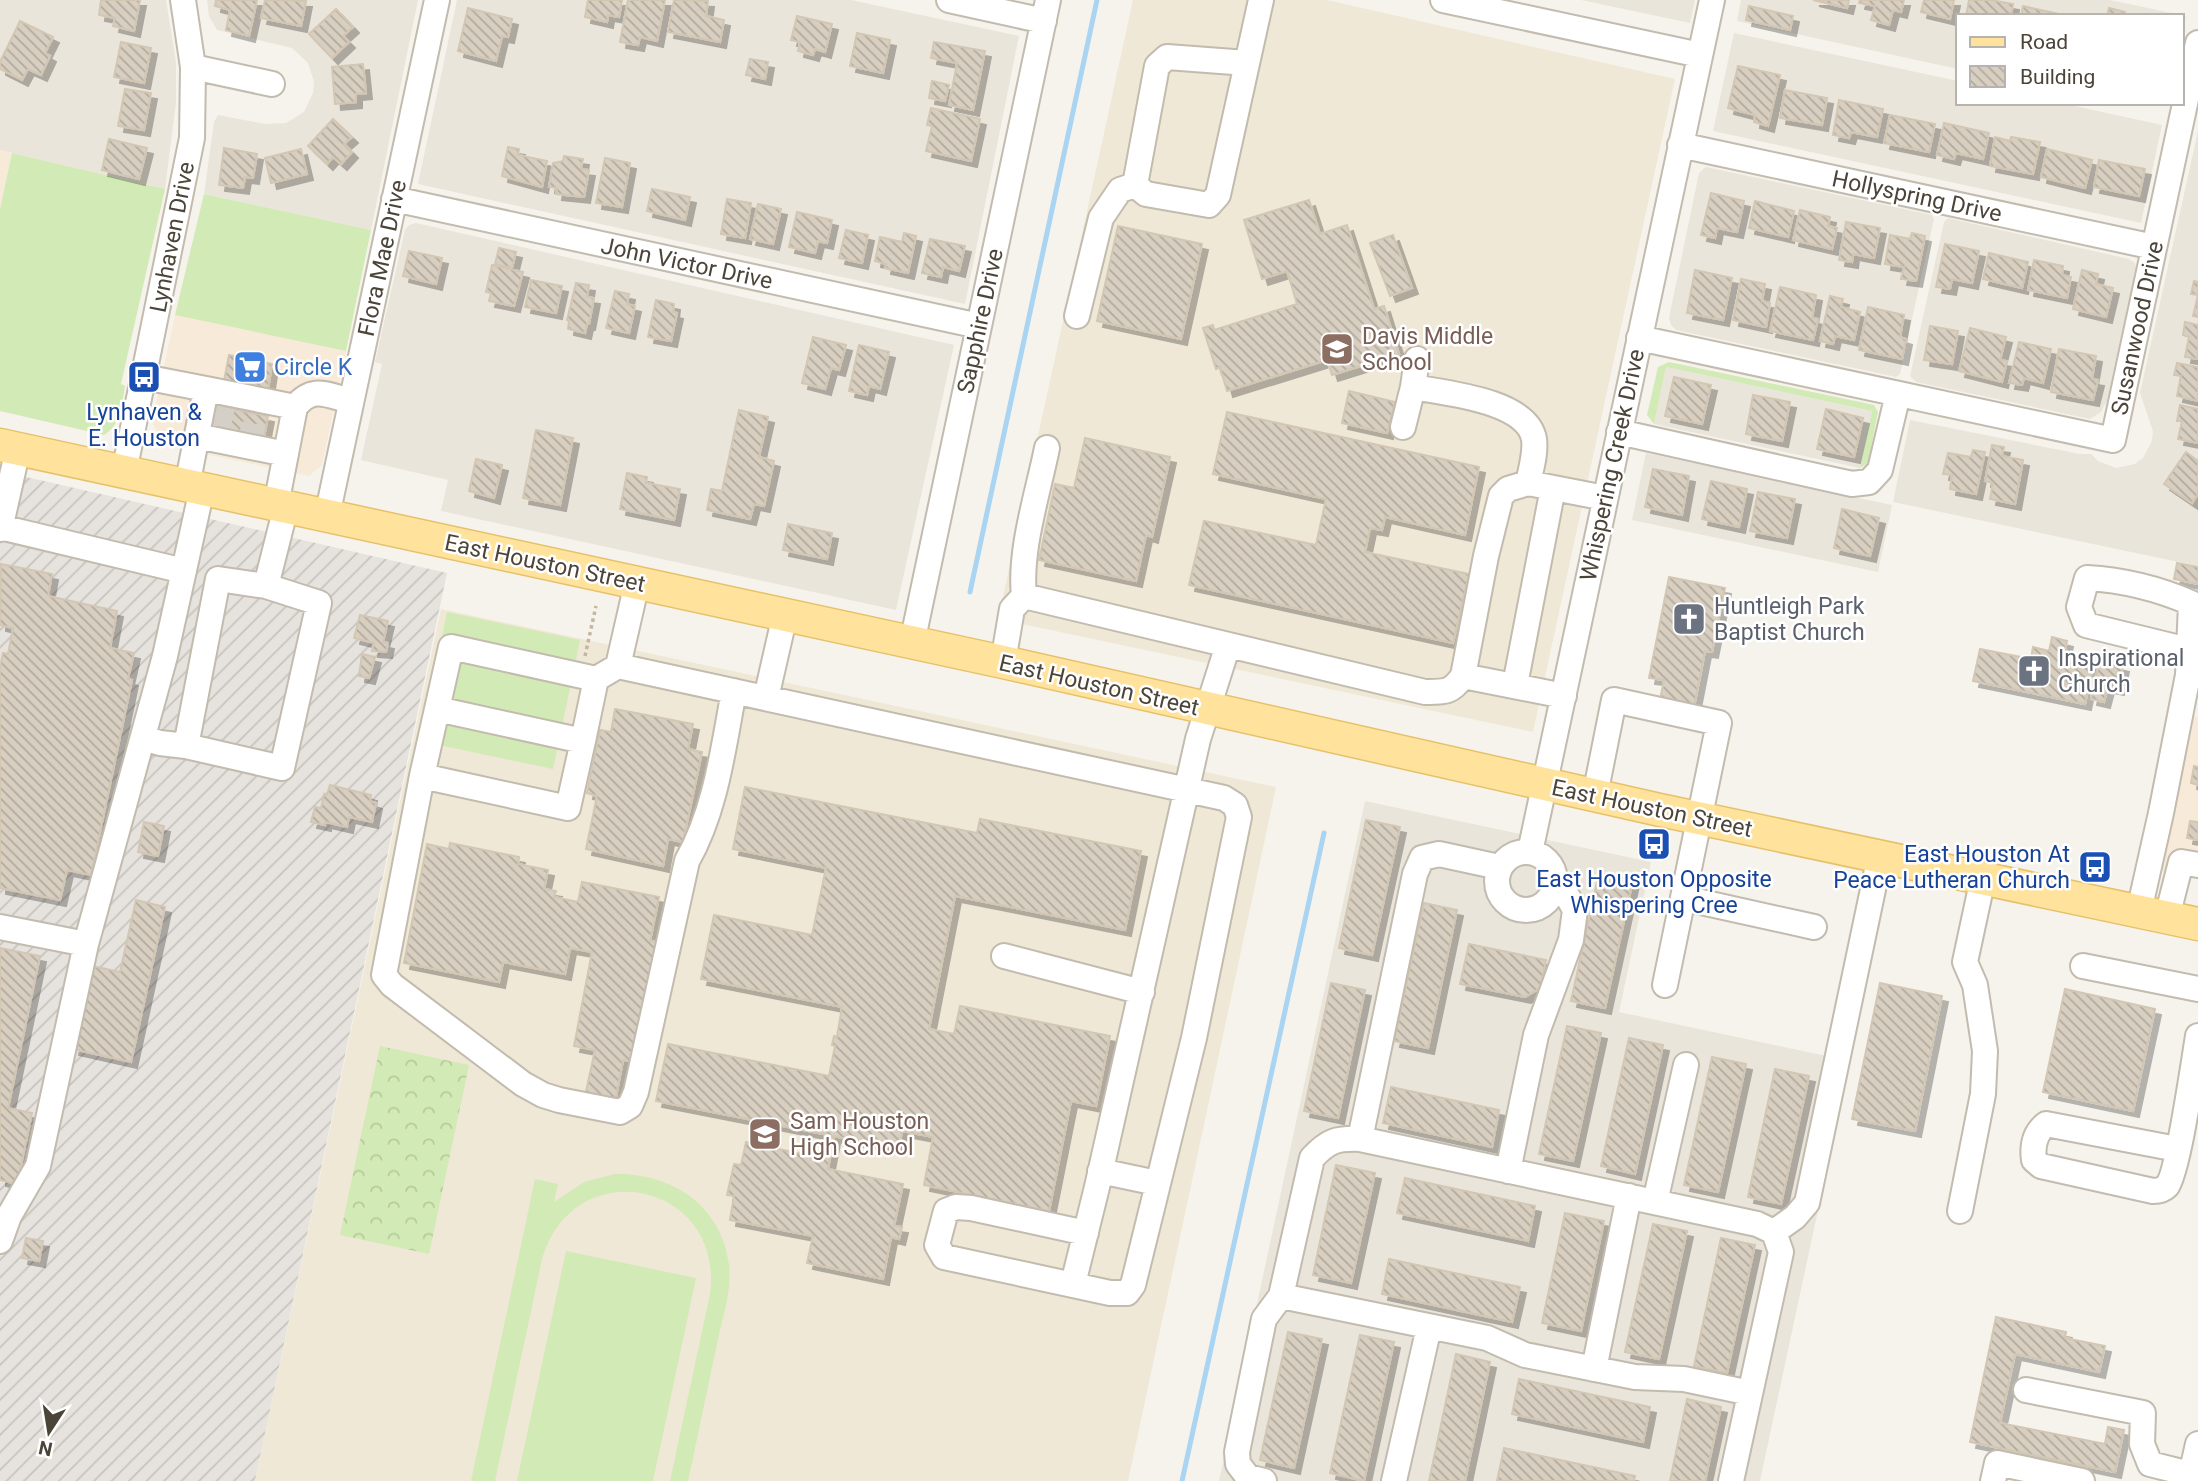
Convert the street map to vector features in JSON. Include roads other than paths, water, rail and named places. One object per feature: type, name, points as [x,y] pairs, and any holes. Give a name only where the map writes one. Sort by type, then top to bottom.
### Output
[{"type":"main road","name":"East Houston Street","points":[[9,447],[1003,662],[1207,710],[1700,818],[2198,924]]},
{"type":"street","name":"Lynhaven Drive","points":[[124,472],[192,138],[193,66],[183,0]]},
{"type":"street","name":"Flora Mae Drive","points":[[327,516],[437,0]]},
{"type":"street","points":[[949,0],[1046,10]]},
{"type":"street","points":[[1135,185],[1146,194],[1209,205],[1218,195],[1261,0]]},
{"type":"street","points":[[1443,0],[1700,55],[1712,0]]},
{"type":"street","name":"Sapphire Drive","points":[[912,643],[1046,10]]},
{"type":"street","name":"Susanwood Drive","points":[[1639,338],[2113,440],[2198,43]]},
{"type":"street","name":"Whispering Creek Drive","points":[[1530,852],[1700,55]]},
{"type":"street","points":[[1135,185],[1157,66],[1167,57],[1247,63]]},
{"type":"street","points":[[193,66],[272,84]]},
{"type":"street","name":"Hollyspring Drive","points":[[1680,145],[2154,247]]},
{"type":"street","points":[[1077,316],[1101,218],[1120,190],[1135,185]]},
{"type":"street","name":"John Victor Drive","points":[[394,199],[979,327]]},
{"type":"street","points":[[1403,427],[1417,359]]},
{"type":"street","points":[[144,377],[214,415],[262,425],[286,454]]},
{"type":"street","points":[[1412,387],[1486,401],[1523,420],[1533,437],[1528,483]]},
{"type":"street","points":[[214,415],[262,425],[295,407],[305,395],[314,393],[351,401]]},
{"type":"street","points":[[1619,432],[1852,484],[1869,482],[1880,470],[1898,394]]},
{"type":"street","points":[[266,586],[295,407]]},
{"type":"street","points":[[0,1241],[9,1216],[37,1166],[86,944],[163,666],[184,570],[194,487],[214,415]]},
{"type":"street","points":[[9,447],[0,528],[184,570]]},
{"type":"street","points":[[1003,662],[1013,609],[1024,596],[1028,541],[1047,448]]},
{"type":"street","points":[[1024,596],[1425,692],[1445,692],[1455,687],[1463,676],[1486,556],[1501,496],[1508,489],[1528,483],[1605,498]]},
{"type":"street","points":[[1515,685],[1553,488]]},
{"type":"street","points":[[2153,914],[2188,675],[2191,603],[2165,592],[2087,578],[2079,607],[2085,625],[2188,650]]},
{"type":"street","points":[[143,738],[282,768],[319,603],[266,586],[218,579],[186,746]]},
{"type":"street","points":[[618,666],[637,583]]},
{"type":"street","points":[[766,698],[785,615]]},
{"type":"street","points":[[1073,1284],[1198,739],[1228,645]]},
{"type":"street","points":[[734,691],[701,838],[687,861],[636,1092],[630,1106],[620,1112],[543,1095],[523,1084],[421,1009],[384,975],[422,776],[451,647],[589,672],[618,666],[734,691],[1224,798],[1235,805],[1239,817],[1194,1038],[1133,1285],[1127,1293],[1110,1293],[944,1257],[937,1245],[946,1211],[956,1208],[971,1208],[1086,1233]]},
{"type":"street","points":[[163,666],[201,670]]},
{"type":"street","points":[[422,776],[568,808],[583,741],[589,672]]},
{"type":"street","points":[[1463,676],[1564,696]]},
{"type":"street","points":[[1595,795],[1614,700],[1719,723],[1665,985]]},
{"type":"street","points":[[437,709],[583,741]]},
{"type":"street","points":[[1360,1139],[1415,874],[1422,858],[1439,853],[1499,867]]},
{"type":"street","points":[[1508,1171],[1536,1035],[1571,940],[1575,911],[1560,890],[1552,869],[1539,855],[1520,853],[1510,857],[1499,867],[1496,884],[1499,894],[1514,908],[1535,910],[1560,890]]},
{"type":"street","points":[[1774,1232],[1795,1217],[1807,1203],[1880,856]]},
{"type":"street","points":[[2153,914],[2181,862],[2198,865]]},
{"type":"street","points":[[1960,1211],[1983,1094],[1985,1051],[1975,985],[1965,962],[1983,878]]},
{"type":"street","points":[[1683,898],[1814,927]]},
{"type":"street","points":[[0,927],[86,944]]},
{"type":"street","points":[[1004,956],[1142,992]]},
{"type":"street","points":[[2083,966],[2198,989]]},
{"type":"street","points":[[2178,1149],[2046,1124],[2039,1129],[2033,1150],[2034,1160],[2041,1166],[2160,1191],[2167,1187],[2178,1149],[2198,1036]]},
{"type":"street","points":[[1655,1202],[1686,1065]]},
{"type":"street","points":[[1253,1480],[1238,1464],[1237,1452],[1264,1319],[1281,1296],[1312,1158],[1324,1145],[1340,1138],[1360,1139],[1629,1196],[1757,1224],[1774,1232],[1781,1252],[1731,1481]]},
{"type":"street","points":[[1100,1171],[1157,1183]]},
{"type":"street","points":[[1594,1369],[1629,1196]]},
{"type":"street","points":[[1281,1296],[1487,1338],[1525,1355],[1635,1377],[1684,1379],[1750,1393]]},
{"type":"street","points":[[1394,1481],[1429,1327]]},
{"type":"street","points":[[2026,1391],[2143,1413],[2142,1444],[2150,1464],[2196,1460]]},
{"type":"street","points":[[1993,1481],[1997,1464],[2082,1481]]},
{"type":"waterway","points":[[970,592],[1097,0]]},
{"type":"waterway","points":[[1182,1481],[1324,833]]},
{"type":"tunnel","points":[[249,447],[258,400]]},
{"type":"tunnel","points":[[219,427],[223,407]]},
{"type":"place","name":"Davis Middle School","points":[[1337,349]]},
{"type":"place","name":"Circle K","points":[[250,367]]},
{"type":"place","name":"Lynhaven & E. Houston","points":[[144,377]]},
{"type":"place","name":"Huntleigh Park Baptist Church","points":[[1689,619]]},
{"type":"place","name":"Inspirational Church","points":[[2034,671]]},
{"type":"place","name":"East Houston Opposite Whispering Cree","points":[[1654,844]]},
{"type":"place","name":"East Houston At Peace Lutheran Church","points":[[2095,867]]},
{"type":"place","name":"Sam Houston High School","points":[[765,1134]]}]
